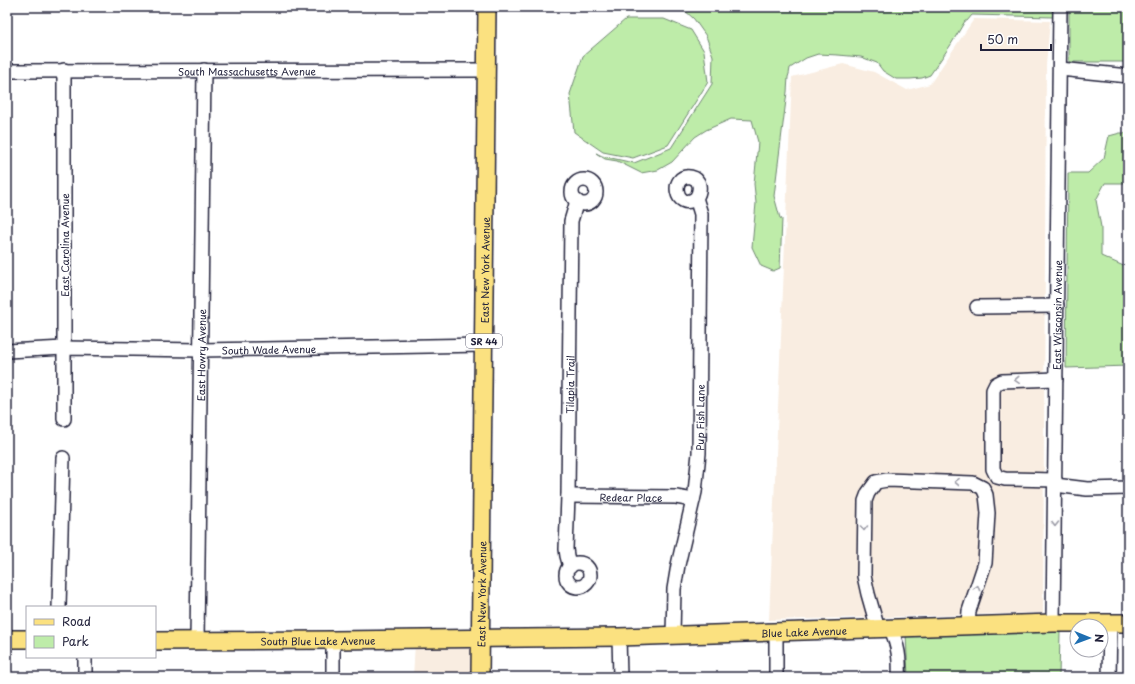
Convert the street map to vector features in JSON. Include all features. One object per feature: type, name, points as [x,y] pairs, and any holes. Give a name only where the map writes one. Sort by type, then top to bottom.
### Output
[{"type":"main road","name":"East New York Avenue","points":[[480,677],[487,7]]},
{"type":"main road","name":"Blue Lake Avenue","points":[[480,638],[619,637],[1053,623],[1128,624]]},
{"type":"main road","name":"South Blue Lake Avenue","points":[[156,640],[197,641],[480,638]]},
{"type":"main road","points":[[7,639],[26,639]]},
{"type":"street","name":"East Wisconsin Avenue","points":[[1053,623],[1060,7]]},
{"type":"street","points":[[1060,69],[1128,76]]},
{"type":"street","name":"East Carolina Avenue","points":[[64,70],[64,419]]},
{"type":"street","name":"East Howry Avenue","points":[[197,641],[204,70]]},
{"type":"street","name":"South Massachusetts Avenue","points":[[7,71],[487,70]]},
{"type":"street","name":"Pup Fish Lane","points":[[673,635],[674,589],[695,492],[698,453],[701,214],[696,198]]},
{"type":"street","name":"Tilapia Trail","points":[[570,567],[566,549],[571,221],[577,201]]},
{"type":"street","points":[[977,307],[1057,306]]},
{"type":"street","name":"South Wade Avenue","points":[[7,351],[64,348],[200,350],[484,345]]},
{"type":"street","points":[[1056,378],[1002,381],[996,384],[993,390],[993,469],[997,477],[1055,483],[1087,489],[1128,488]]},
{"type":"street","points":[[59,606],[63,458]]},
{"type":"street","points":[[899,677],[897,646],[884,629],[868,594],[864,576],[865,501],[868,492],[876,482],[887,480],[973,483],[983,488],[986,495],[988,513],[985,563],[970,611],[968,626]]},
{"type":"street","name":"Redear Place","points":[[568,496],[676,498],[693,500]]},
{"type":"street","points":[[1109,677],[1110,624]]},
{"type":"street","points":[[776,632],[776,677]]},
{"type":"street","points":[[619,637],[620,677]]},
{"type":"street","points":[[333,640],[333,677]]},
{"type":"street","points":[[84,658],[85,677]]},
{"type":"shaded area","points":[[974,19],[1050,21],[1046,65],[1043,613],[769,620],[792,77],[843,64],[874,72],[907,90],[930,84]]},
{"type":"shaded area","points":[[415,643],[475,643],[474,677],[413,677]]},
{"type":"green space","points":[[681,7],[1055,7],[1053,17],[972,15],[967,21],[965,21],[930,75],[922,78],[896,79],[883,71],[877,63],[861,57],[838,55],[818,54],[806,58],[790,68],[774,196],[780,218],[782,219],[780,268],[773,271],[761,266],[752,247],[756,203],[754,184],[758,142],[752,120],[731,119],[706,130],[695,137],[672,162],[658,170],[641,173],[617,161],[605,159],[596,153],[602,156],[634,163],[671,148],[712,84],[713,56],[706,36],[694,19]]},
{"type":"green space","points":[[1069,7],[1128,7],[1128,62],[1069,62]]},
{"type":"green space","points":[[626,19],[664,19],[691,30],[704,51],[708,82],[668,145],[633,158],[603,152],[574,132],[570,94],[583,56]]},
{"type":"green space","points":[[1120,133],[1128,133],[1128,183],[1105,183],[1096,200],[1101,227],[1101,256],[1128,268],[1128,366],[1066,368],[1068,173],[1088,173],[1104,158],[1109,136]]},
{"type":"green space","points":[[1060,632],[1059,677],[908,677],[906,634]]}]
